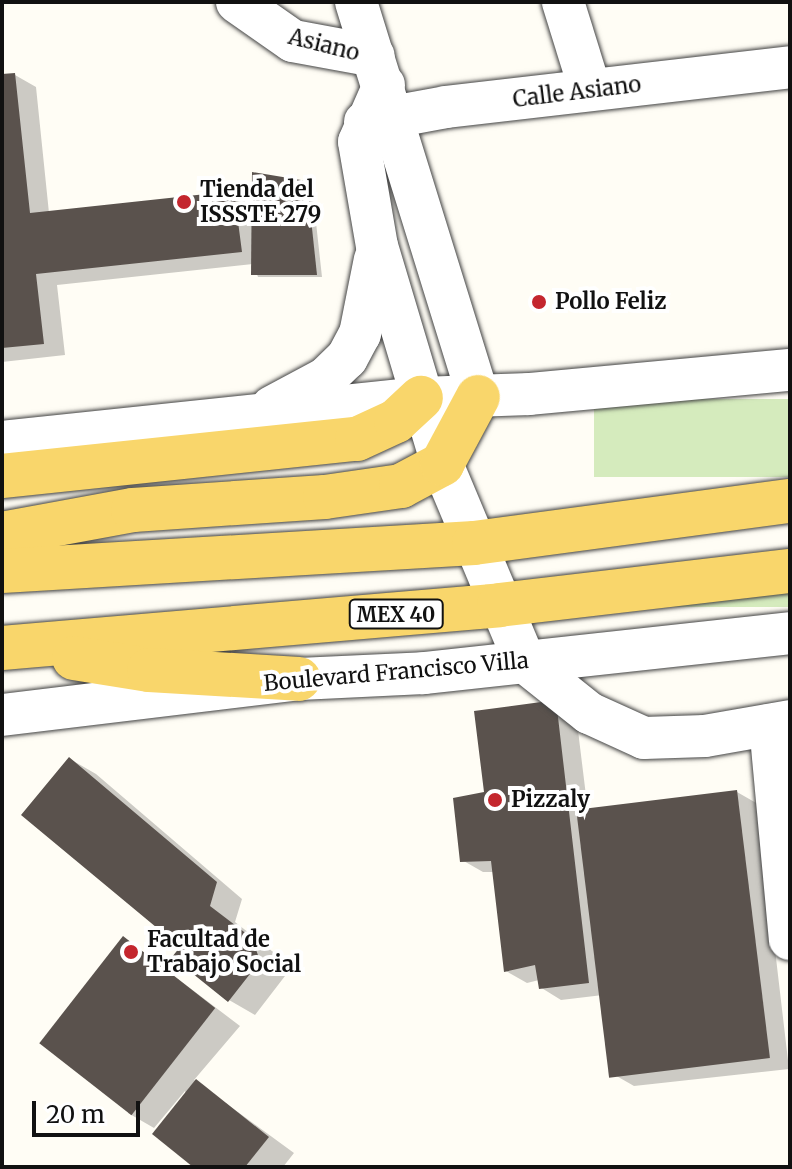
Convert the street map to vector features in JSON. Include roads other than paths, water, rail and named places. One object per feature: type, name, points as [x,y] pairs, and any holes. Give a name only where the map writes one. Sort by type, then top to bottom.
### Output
[{"type":"main road","points":[[2,534],[133,510],[401,486],[442,464],[478,397]]},
{"type":"main road","points":[[2,476],[357,439],[396,421],[421,398]]},
{"type":"main road","points":[[2,571],[474,543],[790,501]]},
{"type":"main road","name":"MEX 40","points":[[7,648],[499,605],[790,571]]},
{"type":"main road","points":[[7,648],[149,670],[299,679]]},
{"type":"street","name":"Asiano","points":[[237,2],[379,95]]},
{"type":"street","points":[[356,2],[379,95],[478,397]]},
{"type":"street","points":[[563,2],[590,89]]},
{"type":"street","name":"Calle Asiano","points":[[379,95],[590,89],[790,67]]},
{"type":"street","points":[[379,95],[360,164],[377,246],[442,464],[525,662],[589,713],[644,738],[705,736],[780,723],[790,939]]},
{"type":"street","points":[[242,419],[305,390],[347,358],[368,303],[377,246]]},
{"type":"street","points":[[2,442],[421,398],[478,397],[790,370]]},
{"type":"street","name":"Boulevard Francisco Villa","points":[[2,715],[299,679],[525,662],[790,633]]},
{"type":"place","name":"Tienda del ISSSTE 279","points":[[184,202]]},
{"type":"place","name":"Pollo Feliz","points":[[539,302]]},
{"type":"place","name":"Pizzaly","points":[[495,800]]},
{"type":"place","name":"Facultad de Trabajo Social","points":[[131,952]]}]
